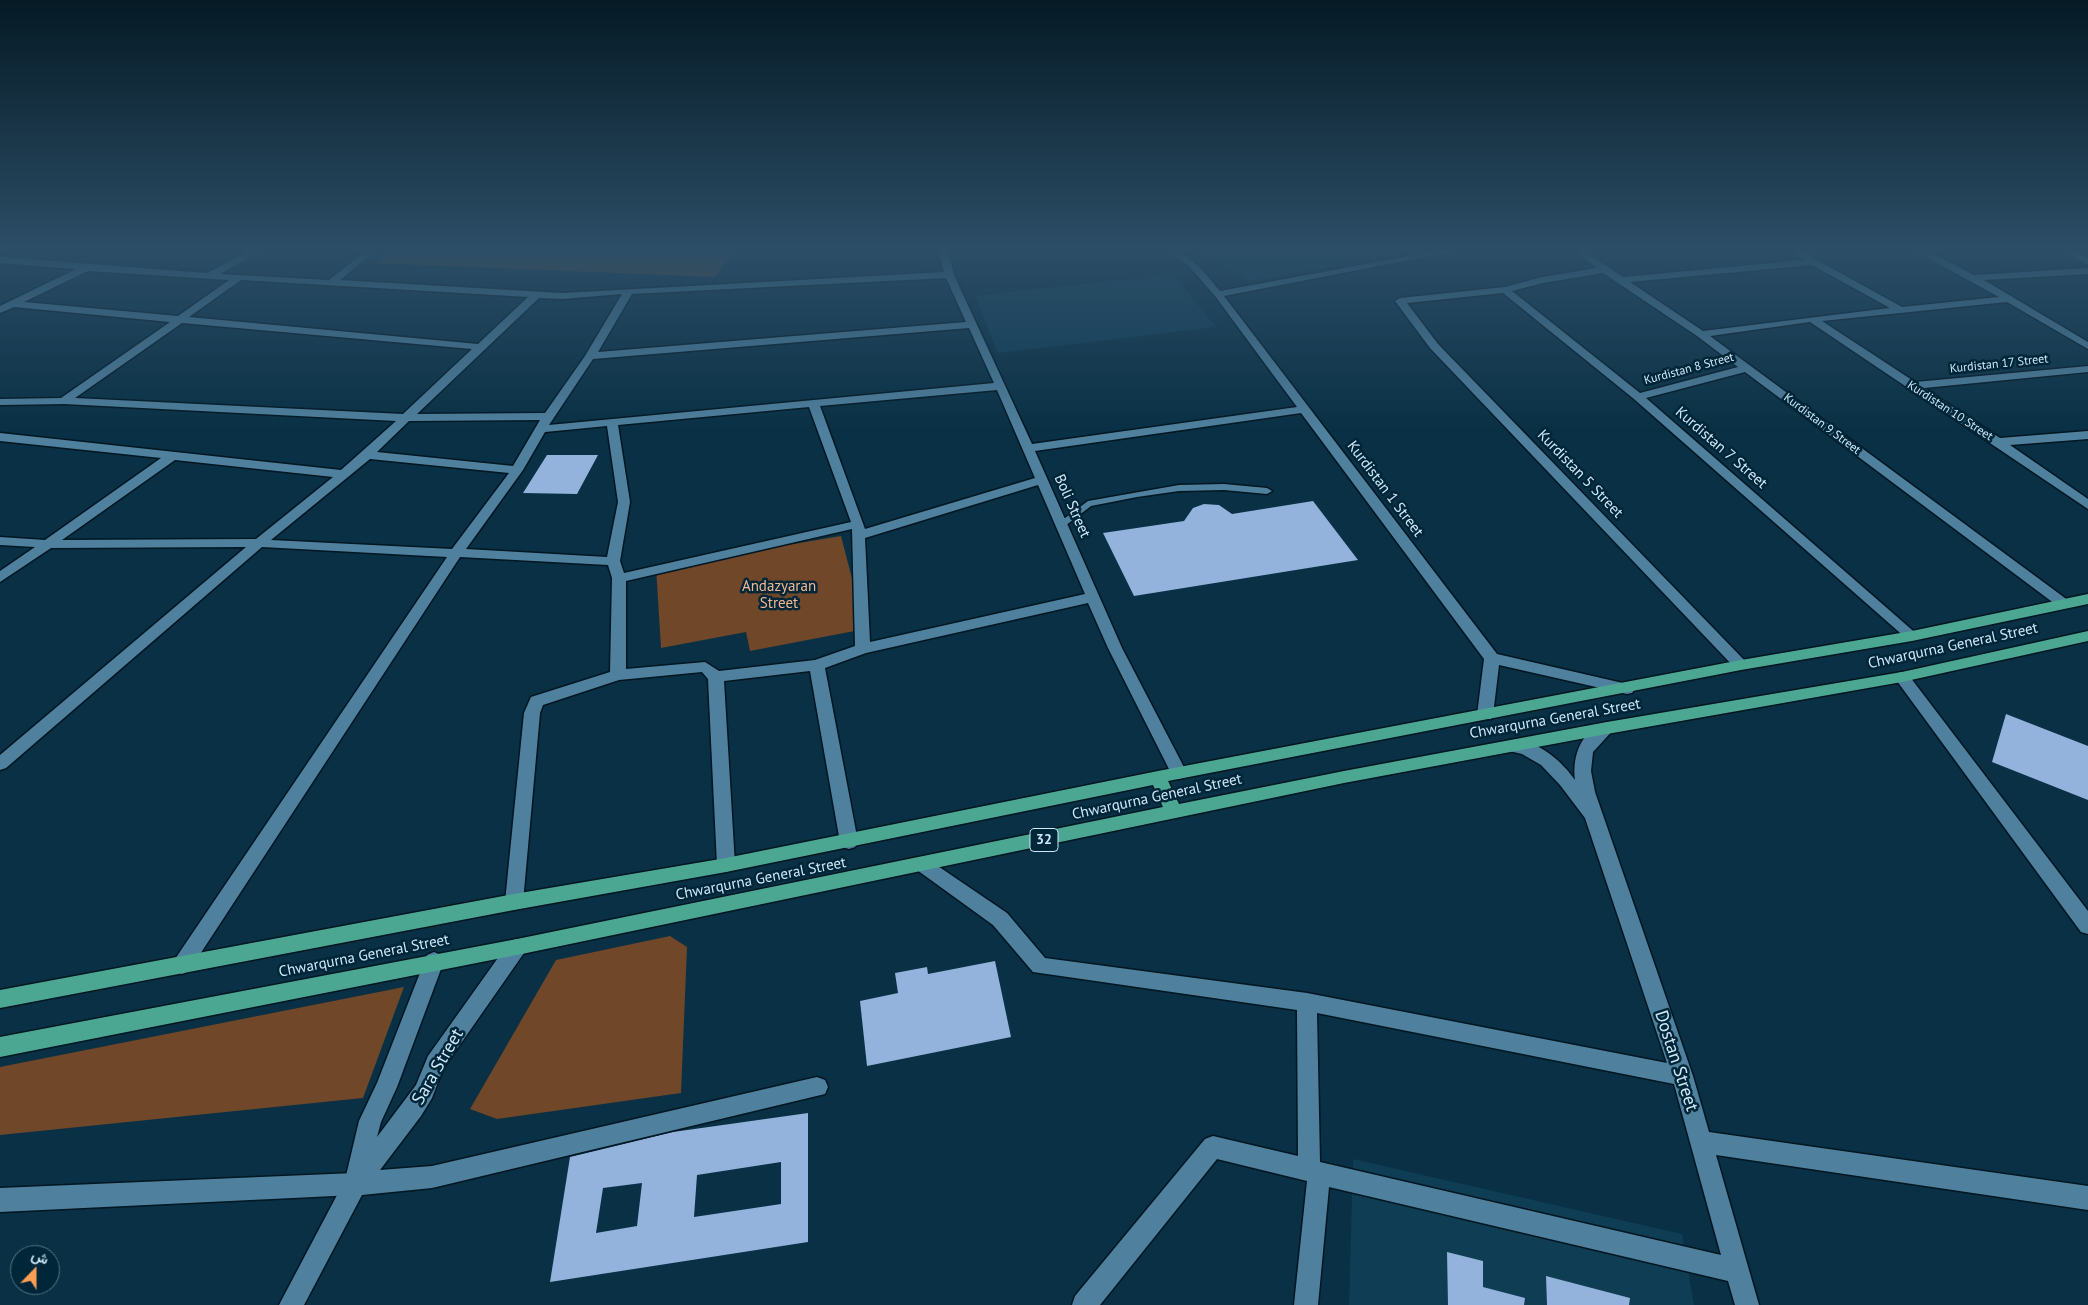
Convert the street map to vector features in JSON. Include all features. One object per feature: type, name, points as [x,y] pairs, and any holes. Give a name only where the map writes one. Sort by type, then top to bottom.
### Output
[{"type":"highway","name":"Chwarqurna General Street","points":[[0,999],[514,902],[849,842],[1158,777],[1627,689],[1741,665],[1912,636],[2088,599]]},
{"type":"highway","name":"Chwarqurna General Street","points":[[0,1047],[517,947],[1511,746],[1902,677],[2088,636]]},
{"type":"highway","points":[[1158,777],[1174,813]]},
{"type":"street","points":[[75,310],[480,347]]},
{"type":"street","points":[[64,401],[196,310]]},
{"type":"street","points":[[0,764],[259,543],[341,474],[367,455],[520,310]]},
{"type":"street","points":[[182,965],[456,553],[517,470],[544,422],[590,356],[617,310]]},
{"type":"street","name":"Boli Street","points":[[965,310],[1029,448],[1116,648],[1179,773]]},
{"type":"street","name":"Kurdistan 1 Street","points":[[1230,310],[1492,658]]},
{"type":"street","name":"Kurdistan 5 Street","points":[[1407,310],[1434,346],[1741,665]]},
{"type":"street","name":"Kurdistan 7 Street","points":[[1530,310],[1638,397],[1912,636]]},
{"type":"street","name":"Kurdistan 9 Street","points":[[1664,310],[1701,334],[2064,604]]},
{"type":"street","points":[[1898,310],[1902,312]]},
{"type":"street","points":[[1701,334],[1812,319],[1919,310]]},
{"type":"street","points":[[2028,310],[2088,346]]},
{"type":"street","name":"Kurdistan 10 Street","points":[[1812,319],[1998,442],[2088,505]]},
{"type":"street","points":[[590,356],[972,325]]},
{"type":"street","name":"Kurdistan 8 Street","points":[[1638,397],[1747,368]]},
{"type":"street","name":"Kurdistan 17 Street","points":[[1912,386],[2088,369]]},
{"type":"street","points":[[0,402],[64,401],[404,418],[612,422],[1001,386]]},
{"type":"street","points":[[813,403],[859,530],[863,649]]},
{"type":"street","points":[[1029,448],[1304,409]]},
{"type":"street","points":[[612,422],[624,502],[613,561],[620,578],[618,675]]},
{"type":"street","points":[[1998,442],[2088,435]]},
{"type":"street","points":[[0,437],[341,474]]},
{"type":"street","points":[[367,455],[517,470]]},
{"type":"street","points":[[0,578],[172,456]]},
{"type":"street","points":[[620,578],[859,530],[1042,480]]},
{"type":"street","points":[[0,541],[49,544],[259,543],[613,561]]},
{"type":"street","points":[[716,677],[817,665],[863,649],[1093,597]]},
{"type":"street","points":[[1485,715],[1492,658],[1627,689]]},
{"type":"street","points":[[817,665],[849,842]]},
{"type":"street","points":[[514,902],[532,713],[537,701],[618,675],[706,667],[716,677],[726,865]]},
{"type":"street","points":[[1902,677],[2082,909],[2088,926]]},
{"type":"street","name":"Dostan Street","points":[[1606,728],[1589,744],[1584,754],[1584,778],[1594,820],[1682,1076],[1747,1305]]},
{"type":"street","name":"Dostan Street","points":[[1511,746],[1529,750],[1554,766],[1563,775],[1594,820]]},
{"type":"street","points":[[923,865],[1000,919],[1040,966],[1307,1002],[1682,1076]]},
{"type":"street","name":"Sara Street","points":[[291,1305],[355,1184],[413,1109],[424,1092],[435,1063],[517,947]]},
{"type":"street","name":"Sara Street","points":[[355,1184],[370,1121],[386,1087],[434,962]]},
{"type":"street","points":[[1306,1305],[1314,1172],[1307,1002]]},
{"type":"street","points":[[0,1200],[355,1184],[432,1176],[817,1087]]},
{"type":"street","points":[[1702,1142],[2088,1198]]},
{"type":"street","points":[[1084,1305],[1213,1147],[1736,1271]]},
{"type":"lane","points":[[1062,524],[1088,504],[1145,493],[1178,488],[1224,487],[1267,491]]},
{"type":"shaded area","points":[[981,310],[1202,310],[1216,327],[998,353]]},
{"type":"shaded area","points":[[1353,1159],[1682,1234],[1694,1305],[1349,1305]]},
{"type":"green space","name":"Andazyaran Street","points":[[841,536],[865,629],[750,651],[746,632],[661,648],[656,567]]},
{"type":"green space","points":[[670,936],[687,947],[681,1093],[497,1119],[470,1109],[556,960]]},
{"type":"green space","points":[[404,987],[363,1098],[0,1135],[0,1067]]},
{"type":"building","points":[[547,455],[598,455],[577,494],[523,493]]},
{"type":"building","points":[[1313,501],[1358,560],[1134,596],[1103,533],[1184,521],[1193,508],[1204,504],[1219,505],[1232,514]]},
{"type":"building","points":[[2006,714],[2088,746],[2088,800],[1992,762]]},
{"type":"building","points":[[995,961],[1011,1037],[867,1066],[860,1001],[898,993],[895,973],[927,967],[928,974]]},
{"type":"building","points":[[808,1113],[808,1242],[550,1282],[570,1157],[673,1132]],"holes":[[[781,1162],[781,1204],[694,1217],[697,1175]],[[642,1183],[637,1226],[596,1233],[603,1188]]]},
{"type":"building","points":[[1447,1252],[1483,1261],[1483,1287],[1525,1298],[1524,1305],[1448,1305]]},
{"type":"building","points":[[1546,1276],[1630,1298],[1629,1305],[1547,1305]]}]
